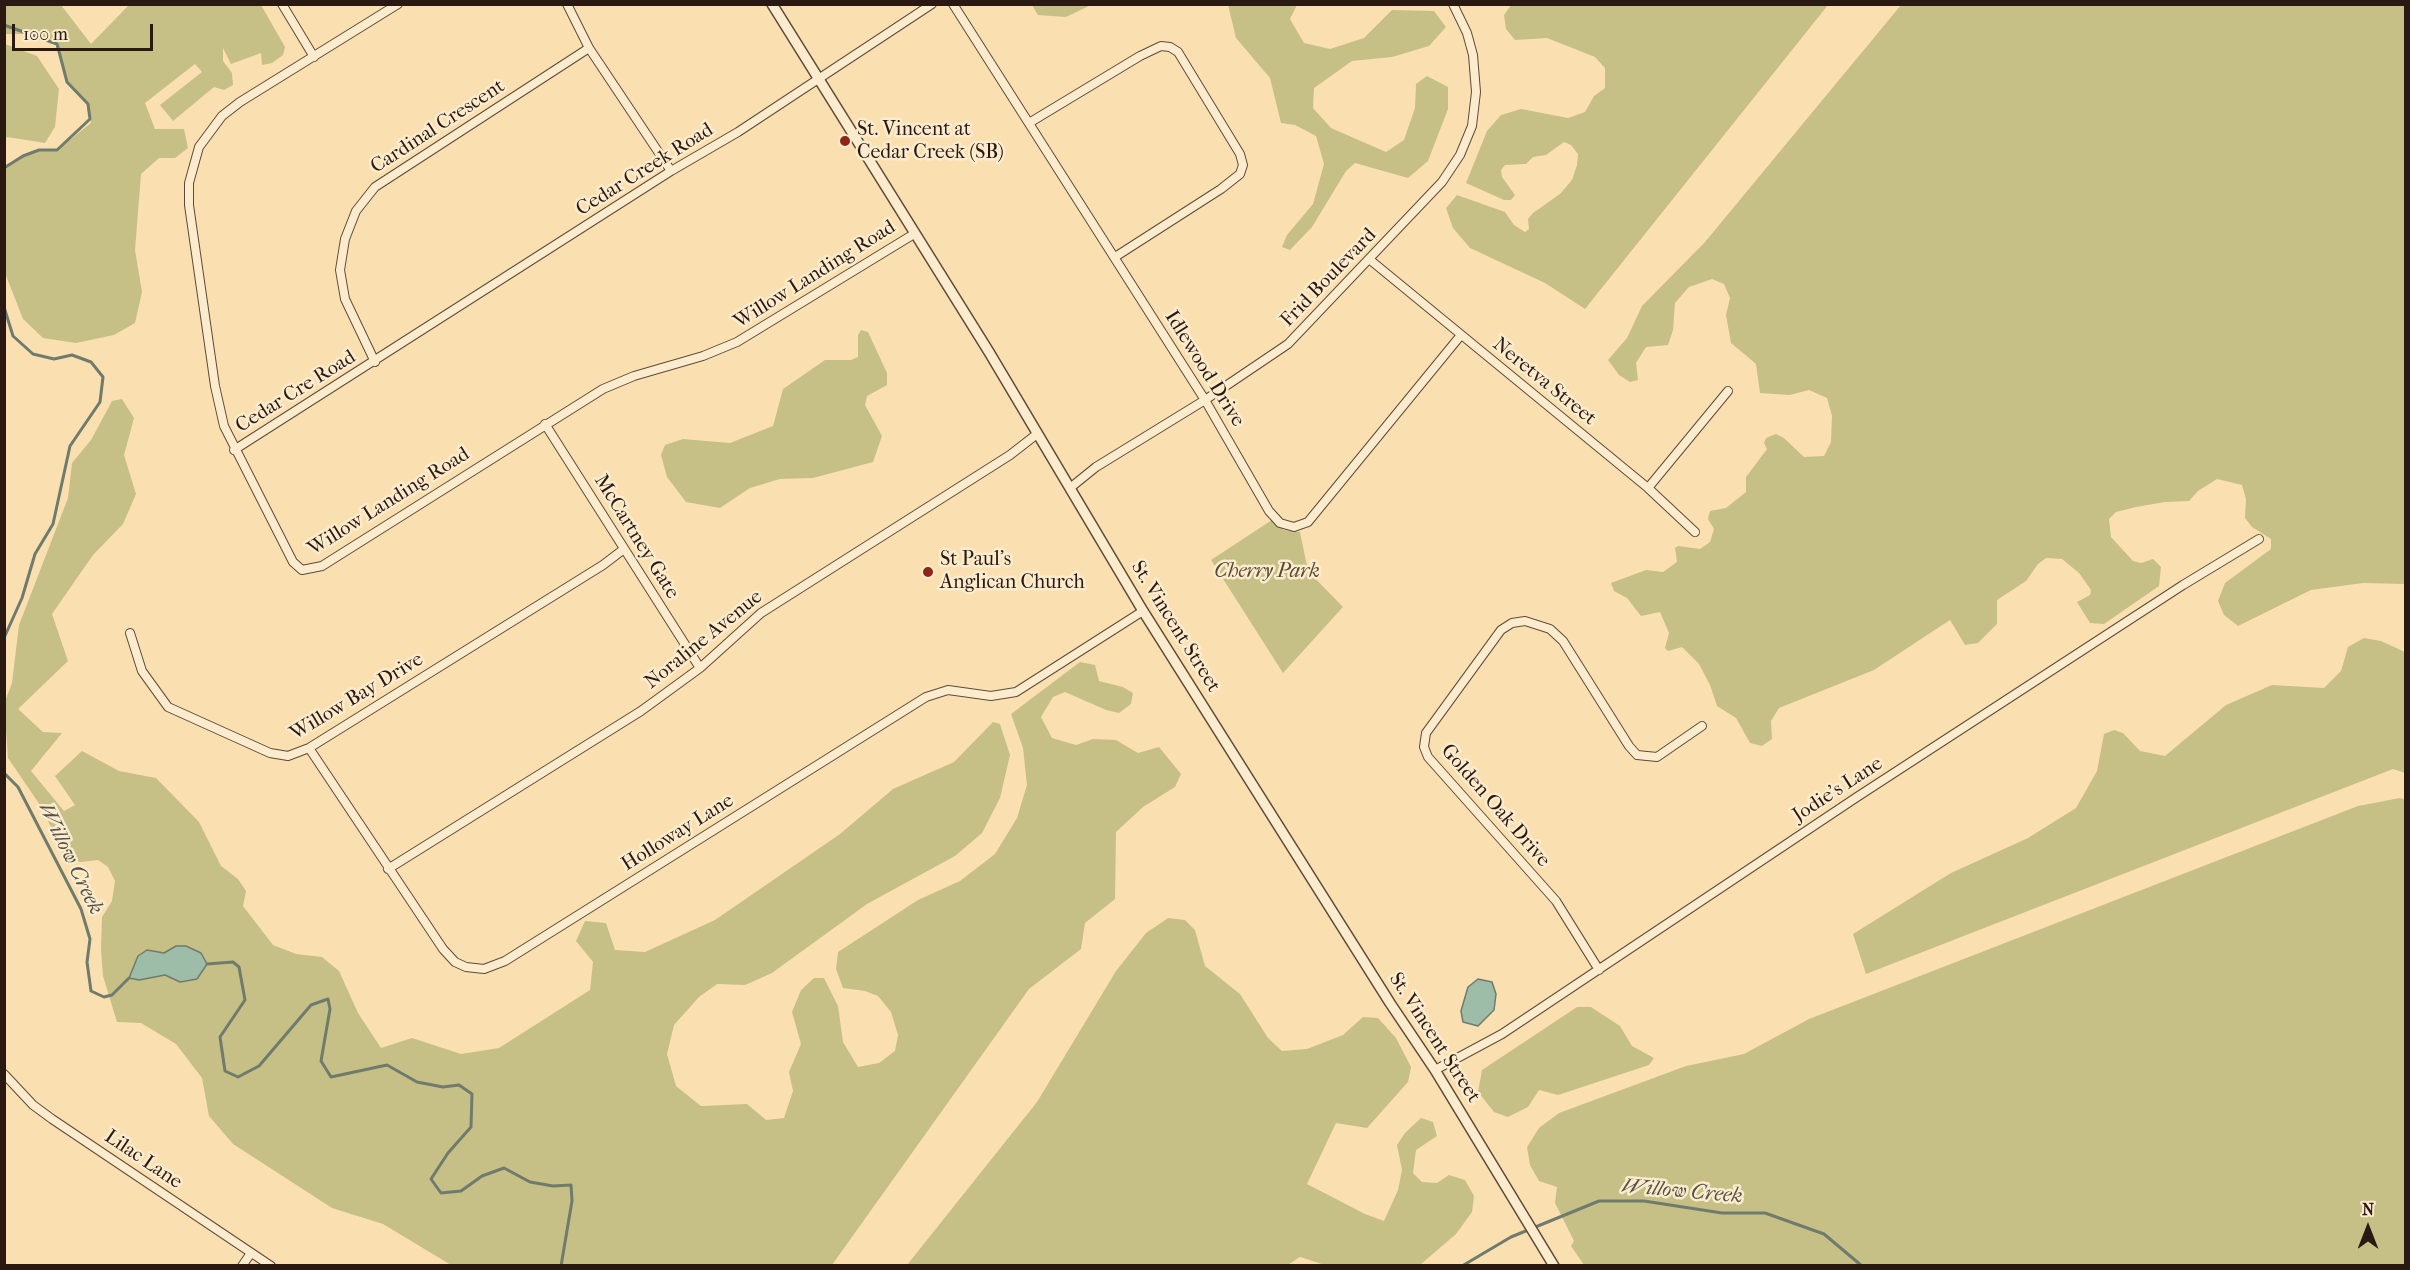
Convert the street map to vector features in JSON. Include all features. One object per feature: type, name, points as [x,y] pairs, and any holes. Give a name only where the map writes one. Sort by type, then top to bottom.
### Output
[{"type":"street","points":[[282,4],[314,57]]},
{"type":"street","name":"Willow Landing Road","points":[[398,4],[240,102],[222,116],[199,147],[191,173],[189,205],[215,386],[224,426],[234,450],[297,568],[308,571],[322,566],[544,424],[603,389],[634,376],[703,356],[737,342],[914,234]]},
{"type":"street","points":[[567,4],[589,48],[671,171]]},
{"type":"street","name":"St. Vincent Street","points":[[772,4],[989,352],[1143,610],[1390,1003],[1436,1070],[1554,1266]]},
{"type":"street","name":"Cedar Creek Road","points":[[375,362],[671,171],[738,132],[932,4]]},
{"type":"street","name":"Idlewood Drive","points":[[953,4],[1205,400],[1274,517],[1287,526],[1301,526],[1313,516],[1461,335]]},
{"type":"street","name":"Frid Boulevard","points":[[1070,488],[1096,467],[1205,400],[1288,344],[1442,182],[1460,155],[1472,126],[1476,92],[1474,65],[1467,33],[1453,4]]},
{"type":"street","points":[[1029,123],[1140,56],[1161,46],[1170,47],[1178,52],[1240,154],[1243,165],[1240,174],[1221,189],[1115,257]]},
{"type":"street","name":"Cardinal Crescent","points":[[375,362],[345,299],[340,270],[345,239],[356,211],[375,187],[589,48]]},
{"type":"street","name":"Neretva Street","points":[[1369,259],[1648,488],[1695,532]]},
{"type":"street","name":"Cedar Cre Road","points":[[234,450],[375,362]]},
{"type":"street","points":[[1648,488],[1728,391]]},
{"type":"street","name":"McCartney Gate","points":[[544,424],[700,668]]},
{"type":"street","name":"Noraline Avenue","points":[[388,868],[641,711],[700,668],[761,613],[1010,455],[1037,434]]},
{"type":"street","name":"Jodie's Lane","points":[[1436,1070],[1502,1034],[1867,791],[2183,585],[2259,539]]},
{"type":"street","name":"Willow Bay Drive","points":[[130,633],[142,672],[159,697],[178,714],[279,756],[288,756],[309,748],[603,565],[624,549]]},
{"type":"street","name":"Holloway Lane","points":[[309,748],[443,949],[455,962],[475,969],[495,966],[926,697],[948,690],[991,696],[1016,692],[1143,610]]},
{"type":"street","name":"Golden Oak Drive","points":[[1599,970],[1556,901],[1428,757],[1424,747],[1426,733],[1501,630],[1512,623],[1525,621],[1550,629],[1563,641],[1629,746],[1637,755],[1657,757],[1702,726]]},
{"type":"street","name":"Lilac Lane","points":[[4,1074],[39,1109],[271,1266]]},
{"type":"street","points":[[242,1266],[251,1253]]},
{"type":"green space","points":[[5,4],[61,5],[91,44],[129,5],[261,5],[285,47],[283,55],[272,63],[262,65],[261,53],[231,64],[223,48],[223,61],[232,73],[233,85],[224,90],[214,87],[173,121],[160,105],[202,72],[195,64],[145,103],[155,129],[184,129],[188,148],[175,158],[159,158],[141,174],[135,250],[142,292],[135,323],[114,335],[76,343],[43,338],[23,319],[5,273],[5,169],[30,152],[57,150],[91,123],[89,107],[67,82],[57,44],[36,34],[5,34]]},
{"type":"green space","points":[[1032,5],[1091,5],[1066,17],[1038,15]]},
{"type":"green space","points":[[1228,5],[1297,5],[1290,19],[1304,43],[1330,49],[1364,38],[1392,10],[1434,11],[1446,27],[1429,46],[1392,57],[1352,61],[1314,88],[1313,108],[1331,128],[1386,152],[1404,140],[1415,108],[1416,84],[1427,76],[1448,87],[1448,109],[1428,161],[1408,178],[1355,163],[1346,171],[1312,227],[1290,250],[1282,247],[1287,235],[1313,204],[1324,164],[1316,136],[1295,125],[1281,123],[1270,78],[1236,38]]},
{"type":"green space","points":[[1511,5],[1828,5],[1585,309],[1545,283],[1470,248],[1453,228],[1446,208],[1457,195],[1505,212],[1514,225],[1525,232],[1529,229],[1528,219],[1533,213],[1560,194],[1572,180],[1578,154],[1571,145],[1564,142],[1546,155],[1533,157],[1526,164],[1505,165],[1501,170],[1502,177],[1515,195],[1511,200],[1504,200],[1466,183],[1487,131],[1501,115],[1521,109],[1568,118],[1585,112],[1594,96],[1605,88],[1605,68],[1595,57],[1547,38],[1515,40],[1506,29],[1504,15]]},
{"type":"green space","points":[[1901,5],[2405,5],[2405,584],[2363,583],[2311,590],[2238,626],[2224,615],[2218,601],[2225,583],[2271,549],[2271,539],[2252,527],[2245,518],[2246,499],[2242,485],[2217,479],[2198,491],[2189,501],[2136,507],[2116,512],[2109,519],[2111,537],[2133,561],[2141,563],[2153,559],[2161,567],[2159,586],[2104,624],[2090,623],[2077,602],[2090,595],[2091,590],[2079,573],[2062,559],[2046,558],[2038,564],[2026,581],[1997,600],[1997,624],[1978,643],[1965,645],[1950,620],[1874,670],[1779,708],[1771,721],[1772,739],[1762,746],[1750,743],[1736,718],[1717,706],[1710,685],[1699,664],[1682,647],[1668,651],[1665,648],[1669,633],[1660,612],[1641,616],[1627,598],[1614,591],[1611,583],[1646,570],[1663,572],[1677,562],[1675,548],[1678,546],[1700,549],[1710,542],[1714,529],[1708,519],[1710,511],[1726,508],[1746,492],[1746,477],[1767,449],[1764,443],[1766,438],[1776,434],[1784,438],[1804,457],[1824,456],[1831,442],[1832,416],[1827,398],[1809,390],[1790,395],[1760,393],[1756,364],[1731,343],[1726,315],[1730,298],[1724,284],[1712,279],[1689,287],[1675,303],[1673,330],[1668,345],[1646,347],[1636,363],[1638,380],[1630,382],[1619,375],[1608,360],[1627,338],[1642,306],[1705,242]]},
{"type":"green space","points":[[5,44],[37,56],[59,89],[55,127],[45,143],[7,137],[5,140]]},
{"type":"green space","points":[[861,330],[868,332],[887,373],[887,385],[867,396],[865,405],[882,436],[873,462],[813,478],[780,479],[750,488],[720,508],[686,502],[667,477],[661,455],[665,445],[683,439],[730,443],[773,426],[783,389],[825,360],[851,360],[858,357],[858,335]]},
{"type":"green space","points":[[122,399],[134,418],[124,455],[136,494],[123,524],[93,555],[52,614],[68,661],[18,709],[43,732],[62,733],[31,771],[64,811],[75,805],[55,776],[82,751],[119,771],[156,778],[199,822],[221,866],[238,879],[246,891],[243,906],[273,945],[296,954],[322,957],[339,971],[358,1013],[381,1048],[412,1038],[461,1054],[499,1048],[590,990],[593,962],[576,941],[585,921],[606,923],[615,950],[645,952],[715,920],[840,834],[893,789],[954,762],[993,722],[1000,724],[1010,755],[1000,798],[982,833],[955,856],[867,904],[772,973],[745,985],[717,984],[699,997],[674,1025],[667,1054],[676,1086],[701,1106],[747,1104],[766,1120],[784,1118],[793,1091],[789,1072],[801,1044],[792,1012],[801,990],[814,978],[824,978],[838,1006],[843,1042],[858,1067],[879,1063],[895,1051],[898,1035],[891,1012],[878,996],[865,991],[843,988],[836,969],[838,952],[918,900],[960,881],[995,854],[1017,818],[1027,785],[1023,748],[1011,714],[1080,662],[1095,665],[1099,681],[1123,687],[1133,693],[1131,704],[1119,713],[1106,710],[1065,692],[1053,697],[1041,717],[1052,738],[1076,745],[1093,739],[1116,740],[1138,753],[1159,747],[1181,774],[1175,787],[1143,807],[1116,832],[1115,899],[1085,923],[1081,949],[1029,989],[832,1265],[451,1265],[383,1224],[332,1208],[233,1144],[209,1116],[202,1078],[176,1044],[141,1023],[117,1022],[103,976],[101,949],[102,917],[112,901],[115,881],[108,867],[98,860],[81,862],[66,859],[42,808],[8,758],[4,704],[12,683],[19,625],[68,498],[72,463],[91,440],[112,401]]},
{"type":"green space","name":"Cherry Park","points":[[1272,520],[1284,530],[1300,532],[1308,571],[1343,607],[1283,673],[1211,560]]},
{"type":"green space","points":[[2364,638],[2381,641],[2405,652],[2405,773],[2393,769],[1866,974],[1853,934],[1951,873],[2028,838],[2076,808],[2097,771],[2104,734],[2114,730],[2123,733],[2140,751],[2165,756],[2226,705],[2272,685],[2324,688],[2341,671],[2348,647]]},
{"type":"green space","points":[[2400,798],[2406,800],[2405,1265],[1584,1265],[1571,1246],[1574,1241],[1555,1203],[1557,1187],[1539,1181],[1530,1165],[1527,1147],[1539,1128],[1559,1113],[1686,1066],[1744,1054],[1809,1019],[2358,806]]},
{"type":"green space","points":[[1168,918],[1185,920],[1195,930],[1205,966],[1240,994],[1268,1038],[1282,1051],[1307,1049],[1343,1035],[1363,1017],[1378,1018],[1396,1038],[1411,1067],[1408,1082],[1367,1128],[1336,1123],[1307,1184],[1365,1214],[1384,1221],[1398,1190],[1402,1170],[1397,1145],[1405,1133],[1421,1118],[1433,1122],[1437,1136],[1416,1150],[1413,1173],[1422,1182],[1437,1183],[1449,1175],[1465,1180],[1474,1196],[1472,1212],[1456,1234],[1420,1265],[1325,1265],[1300,1257],[1286,1266],[907,1265],[1037,1102],[1116,971],[1146,933]]},
{"type":"green space","points":[[1577,1007],[1591,1007],[1620,1026],[1632,1046],[1654,1058],[1649,1065],[1558,1095],[1539,1090],[1528,1107],[1508,1117],[1494,1112],[1478,1092],[1482,1070]]},
{"type":"shaded area","points":[[176,946],[186,946],[201,953],[207,964],[197,979],[180,982],[165,975],[139,980],[129,978],[138,956],[147,950],[164,953]]},
{"type":"shaded area","points":[[1478,979],[1492,982],[1496,994],[1494,1010],[1478,1026],[1463,1022],[1461,1011],[1468,987]]},
{"type":"waterway","name":"Willow Creek","points":[[4,25],[57,44],[67,82],[88,104],[90,119],[57,150],[39,150],[23,156],[4,168]]},
{"type":"waterway","name":"Willow Creek","points":[[4,307],[13,336],[33,354],[54,359],[72,355],[91,362],[103,377],[100,402],[70,446],[53,524],[35,554],[22,598],[4,638]]},
{"type":"waterway","name":"Willow Creek","points":[[4,773],[18,787],[81,909],[90,939],[87,962],[91,991],[104,997],[112,995],[129,978]]},
{"type":"waterway","name":"Willow Creek","points":[[207,964],[233,962],[239,967],[245,1000],[220,1037],[225,1071],[238,1077],[259,1066],[311,1005],[328,999],[330,1009],[321,1061],[331,1077],[387,1065],[417,1082],[443,1087],[459,1085],[472,1094],[471,1127],[448,1153],[431,1179],[441,1193],[461,1191],[482,1176],[504,1168],[530,1182],[553,1186],[571,1185],[572,1201],[561,1266]]},
{"type":"waterway","name":"Willow Creek","points":[[1462,1266],[1511,1237],[1599,1201],[1644,1201],[1722,1213],[1765,1213],[1824,1234],[1862,1266]]},
{"type":"place","name":"St. Vincent at Cedar Creek (SB)","points":[[845,141]]},
{"type":"place","name":"St Paul’s Anglican Church","points":[[928,572]]}]
